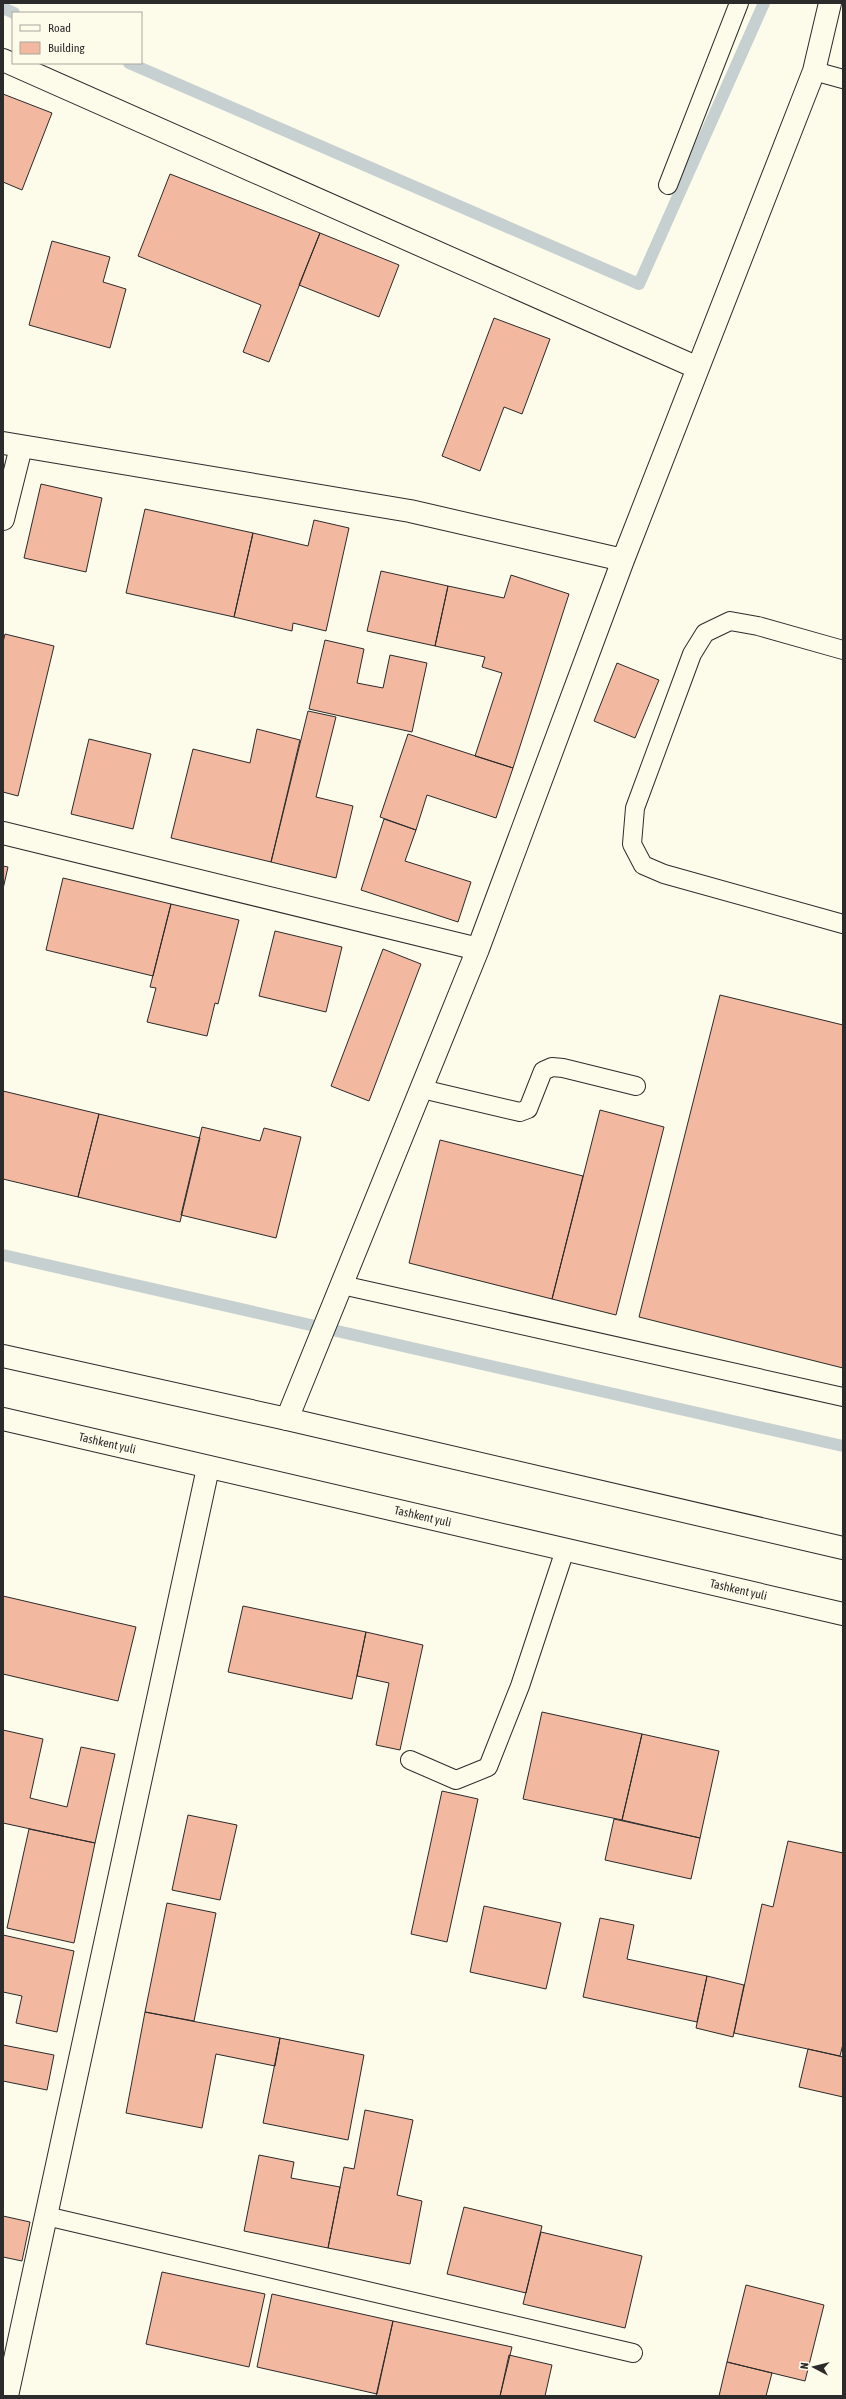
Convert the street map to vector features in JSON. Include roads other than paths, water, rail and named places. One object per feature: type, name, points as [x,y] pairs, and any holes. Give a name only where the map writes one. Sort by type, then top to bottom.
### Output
[{"type":"main road","points":[[287,1419],[478,949],[623,560],[814,71],[830,3]]},
{"type":"main road","points":[[12,64],[698,368]]},
{"type":"main road","points":[[3,519],[12,445],[410,511],[623,560]]},
{"type":"main road","points":[[3,833],[478,949]]},
{"type":"main road","points":[[3,1356],[287,1419],[843,1548]]},
{"type":"main road","name":"Tashkent yuli","points":[[3,1419],[208,1468],[843,1614]]},
{"type":"main road","points":[[7,2396],[208,1468]]},
{"type":"lane","points":[[668,185],[739,3]]},
{"type":"lane","points":[[814,71],[843,79]]},
{"type":"lane","points":[[843,650],[758,626],[730,621],[705,633],[692,654],[635,808],[632,844],[643,864],[664,874],[843,924]]},
{"type":"lane","points":[[422,1089],[520,1112],[528,1109],[543,1071],[552,1067],[563,1068],[636,1086]]},
{"type":"lane","points":[[342,1285],[843,1398]]},
{"type":"lane","points":[[410,1760],[456,1780],[488,1768],[520,1686],[565,1550]]},
{"type":"lane","points":[[46,2216],[633,2353]]},
{"type":"waterway","points":[[131,64],[639,284],[764,3]]},
{"type":"waterway","points":[[3,8],[12,12]]},
{"type":"waterway","points":[[3,1255],[843,1446]]}]
